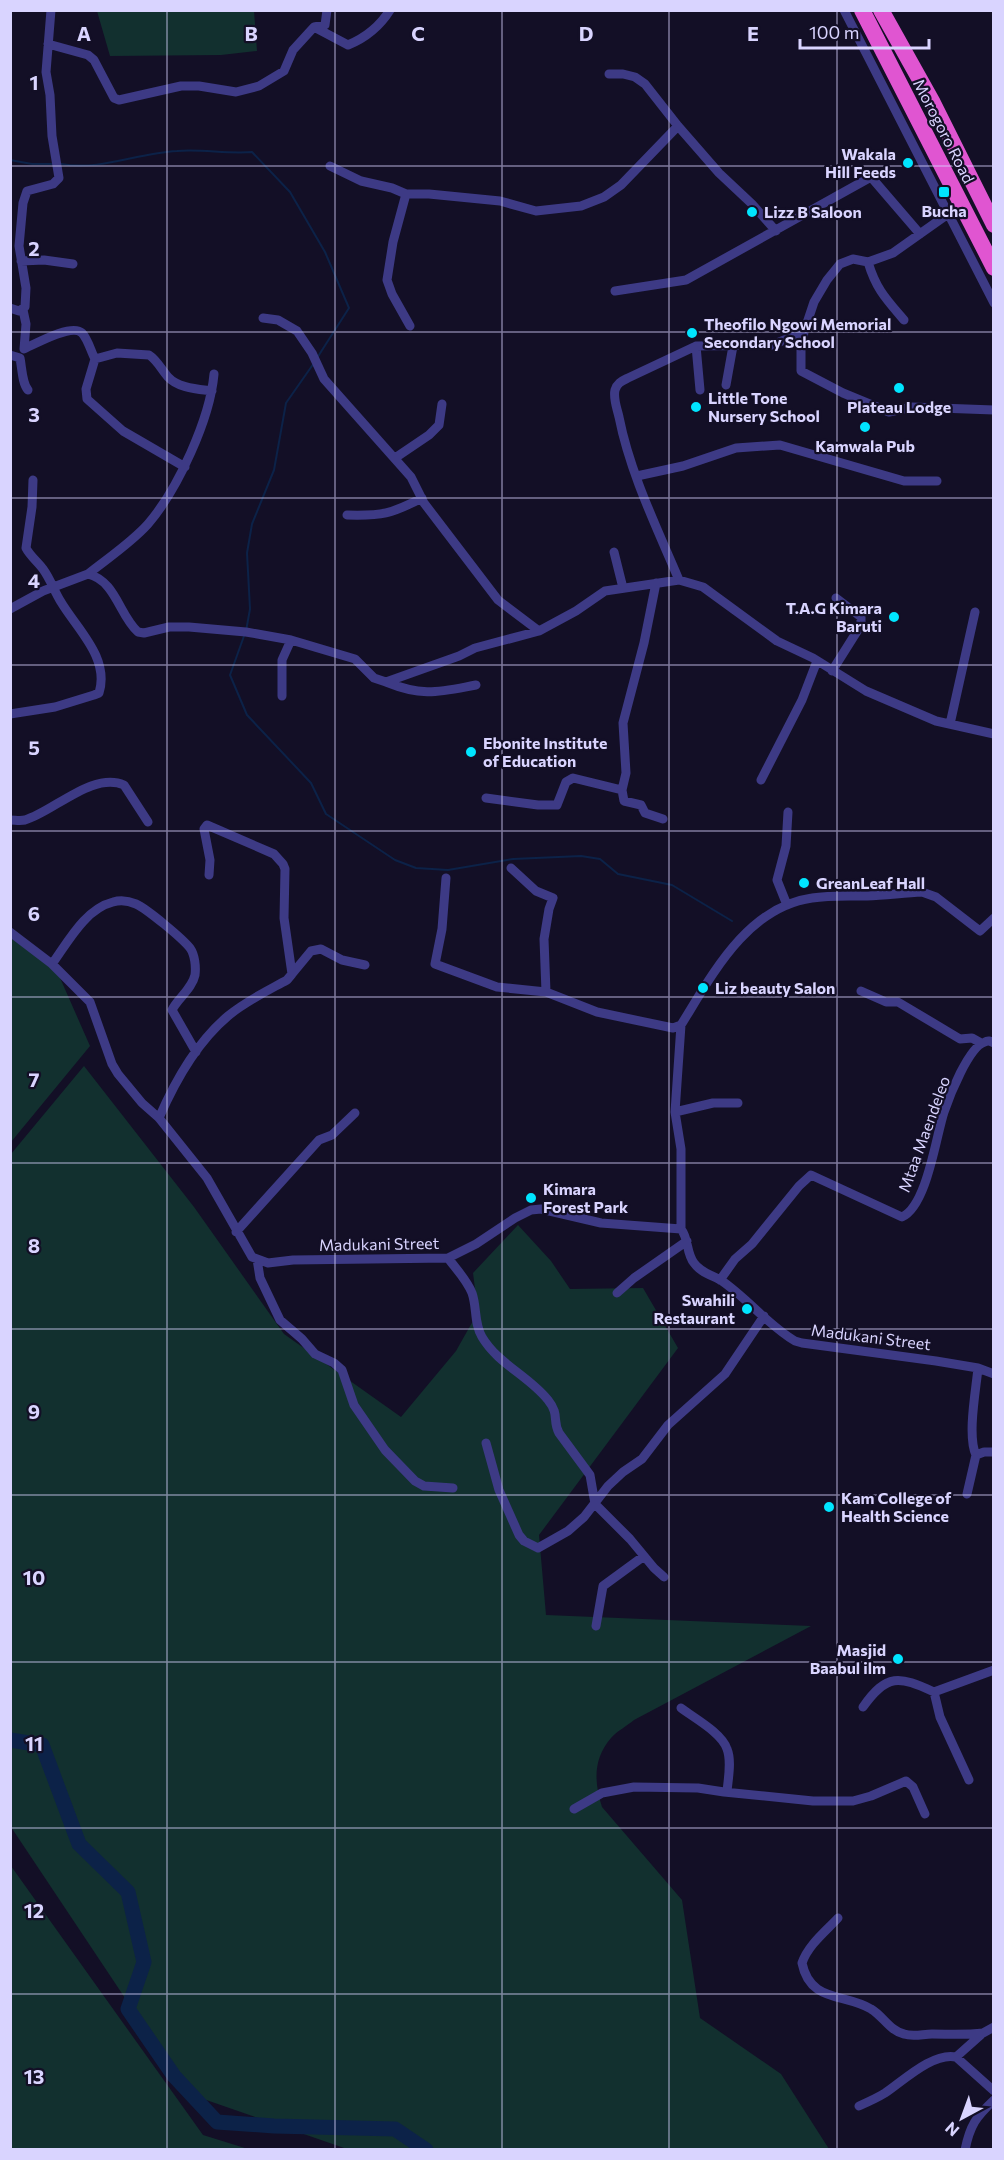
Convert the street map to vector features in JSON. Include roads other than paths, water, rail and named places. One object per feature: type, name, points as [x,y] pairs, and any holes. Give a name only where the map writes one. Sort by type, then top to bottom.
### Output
[{"type":"highway","name":"Morogoro Road","points":[[862,10],[993,268]]},
{"type":"highway","name":"Morogoro Road","points":[[881,10],[933,103],[993,225]]},
{"type":"street","points":[[28,390],[24,386],[24,373],[18,354],[26,324],[23,310],[26,288],[19,246],[23,203],[27,191],[53,184],[59,178],[52,136],[50,95],[46,72],[51,10]]},
{"type":"street","points":[[48,44],[88,55],[94,60],[114,98],[119,100],[181,86],[199,86],[236,92],[259,86],[284,71],[293,50],[314,27],[325,25],[327,10]]},
{"type":"street","points":[[314,27],[348,45],[374,29],[390,10]]},
{"type":"street","points":[[844,10],[993,303]]},
{"type":"street","points":[[609,75],[629,75],[645,84],[719,173],[752,204],[776,231]]},
{"type":"street","points":[[330,166],[360,181],[392,188],[406,194],[500,201],[536,211],[581,206],[604,197],[621,185],[678,126]]},
{"type":"street","points":[[615,291],[686,280],[872,177],[920,234]]},
{"type":"street","points":[[406,194],[393,242],[387,280],[410,326]]},
{"type":"street","points":[[948,214],[893,253],[868,262],[853,259],[840,264],[826,280],[814,302],[801,347],[801,371],[843,393],[889,412],[912,407],[993,410]]},
{"type":"street","points":[[21,261],[44,260],[73,264]]},
{"type":"street","points":[[868,262],[880,292],[904,320]]},
{"type":"street","points":[[10,308],[15,311],[23,310]]},
{"type":"street","points":[[263,318],[278,320],[297,331],[312,353],[324,379],[411,477],[422,498],[498,600],[539,631]]},
{"type":"street","points":[[18,354],[67,330],[78,330],[83,334],[95,359],[86,389],[87,399],[123,431],[185,467]]},
{"type":"street","points":[[679,580],[620,430],[615,388],[618,383],[696,346],[772,345],[804,332]]},
{"type":"street","points":[[696,346],[700,390]]},
{"type":"street","points":[[726,385],[733,346]]},
{"type":"street","points":[[95,359],[117,352],[149,355],[177,384],[212,392]]},
{"type":"street","points":[[10,609],[43,591],[88,574],[148,524],[185,467],[205,416],[212,392],[214,374]]},
{"type":"street","points":[[395,458],[429,435],[439,425],[442,404]]},
{"type":"street","points":[[637,476],[683,466],[736,448],[780,445],[904,481],[937,481]]},
{"type":"street","points":[[10,714],[55,707],[99,693],[102,679],[94,652],[59,599],[55,587],[26,548],[33,480]]},
{"type":"street","points":[[347,515],[377,516],[396,511],[422,498]]},
{"type":"street","points":[[614,552],[623,588]]},
{"type":"street","points":[[88,574],[94,575],[113,592],[138,632],[144,633],[169,627],[246,632],[291,640],[355,659],[374,678],[409,691],[429,693],[476,685]]},
{"type":"street","points":[[386,682],[475,648],[539,631],[576,611],[605,591],[679,580],[703,587],[777,640],[883,699],[936,721],[993,734]]},
{"type":"street","points":[[656,583],[644,643],[623,723],[626,772],[622,790],[624,801],[641,805],[645,813],[663,819]]},
{"type":"street","points":[[832,670],[861,625],[861,617],[836,598]]},
{"type":"street","points":[[950,724],[975,612]]},
{"type":"street","points":[[282,696],[282,660],[291,640]]},
{"type":"street","points":[[761,780],[802,700],[817,661]]},
{"type":"street","points":[[486,798],[556,805],[566,782],[573,778],[622,790]]},
{"type":"street","points":[[10,820],[24,820],[93,786],[122,783],[148,822]]},
{"type":"street","points":[[787,905],[777,880],[786,846],[788,812]]},
{"type":"street","points":[[210,875],[210,860],[204,829],[207,825],[274,854],[279,859],[285,869],[284,918],[292,974]]},
{"type":"street","points":[[511,868],[536,891],[553,898],[544,939],[546,992]]},
{"type":"street","points":[[446,878],[442,929],[435,964],[497,987],[546,992],[597,1012],[673,1028],[681,1025]]},
{"type":"street","points":[[681,1228],[681,1149],[675,1112],[681,1025],[733,947],[769,915],[787,905],[810,898],[922,892],[936,897],[980,931],[993,918]]},
{"type":"street","points":[[52,964],[87,917],[95,910],[115,902],[127,901],[137,904],[177,936],[194,955],[195,975],[172,1010],[196,1052]]},
{"type":"street","points":[[10,932],[52,964],[90,1002],[112,1064],[142,1103],[159,1118],[207,1178],[236,1232],[252,1257],[257,1259],[260,1278],[280,1320],[315,1354],[334,1363],[342,1370],[354,1405],[385,1450],[415,1481],[424,1486],[453,1488]]},
{"type":"street","points":[[159,1118],[196,1052],[229,1016],[246,1003],[287,980],[311,951],[315,949],[326,951],[342,960],[365,964]]},
{"type":"street","points":[[861,991],[886,1002],[898,1002],[960,1039],[972,1038],[981,1043],[993,1042]]},
{"type":"street","name":"Mtaa Maendeleo","points":[[720,1280],[735,1259],[752,1244],[810,1175],[902,1217],[906,1215],[919,1196],[926,1179],[948,1102],[970,1056],[981,1043]]},
{"type":"street","points":[[675,1112],[713,1102],[738,1103]]},
{"type":"street","points":[[236,1232],[319,1140],[332,1135],[355,1113]]},
{"type":"street","name":"Madukani Street","points":[[257,1259],[268,1263],[293,1260],[448,1258],[476,1244],[515,1218],[531,1210],[541,1209],[601,1224],[681,1228],[694,1264],[703,1272],[720,1280],[788,1336],[802,1344],[936,1360],[978,1368],[993,1374]]},
{"type":"street","points":[[617,1293],[634,1278],[687,1241]]},
{"type":"street","points":[[448,1258],[471,1291],[478,1331],[482,1338],[503,1362],[543,1394],[554,1408],[558,1430],[590,1475],[595,1504],[664,1577]]},
{"type":"street","points":[[486,1443],[493,1473],[519,1535],[530,1545],[538,1548],[568,1531],[595,1504],[608,1486],[623,1472],[642,1460],[668,1425],[725,1374],[764,1317]]},
{"type":"street","points":[[967,1494],[976,1455],[973,1448],[973,1413],[978,1368]]},
{"type":"street","points":[[976,1455],[993,1452]]},
{"type":"street","points":[[596,1626],[603,1586],[644,1556]]},
{"type":"street","points":[[863,1707],[879,1687],[895,1679],[934,1692],[993,1670]]},
{"type":"street","points":[[934,1692],[940,1717],[969,1780]]},
{"type":"street","points":[[681,1708],[708,1728],[727,1748],[729,1762],[727,1792]]},
{"type":"street","points":[[574,1809],[602,1793],[634,1787],[698,1788],[813,1801],[853,1801],[906,1781],[913,1787],[926,1814]]},
{"type":"street","points":[[838,1918],[804,1956],[802,1963],[809,1978],[822,1992],[830,1997],[841,1998],[872,2009],[891,2027],[903,2034],[959,2036],[983,2033]]},
{"type":"street","points":[[859,2106],[882,2094],[929,2061],[956,2056],[993,2027]]},
{"type":"street","points":[[956,2056],[993,2091]]},
{"type":"street","points":[[965,2150],[969,2130],[993,2100]]},
{"type":"waterway","points":[[61,164],[90,165],[177,151],[252,152],[290,192],[325,252],[349,308],[317,358]]},
{"type":"waterway","points":[[10,160],[32,164],[52,164]]},
{"type":"waterway","points":[[246,631],[250,609],[247,553],[252,524],[274,470],[286,403],[314,363]]},
{"type":"waterway","points":[[244,636],[230,675],[247,715],[311,783],[326,814],[395,860],[416,868],[448,870],[513,859],[581,856],[600,859],[618,874],[672,885],[732,921]]},
{"type":"waterway","points":[[10,1740],[42,1745],[79,1844],[128,1892],[144,1962],[128,2009],[174,2076],[217,2122],[395,2129],[426,2150]]},
{"type":"place","name":"Wakala Hill Feeds","points":[[908,163]]},
{"type":"place","name":"Bucha","points":[[944,192]]},
{"type":"place","name":"Lizz B Saloon","points":[[752,212]]},
{"type":"place","name":"Theofilo Ngowi Memorial Secondary School","points":[[692,333]]},
{"type":"place","name":"Plateau Lodge","points":[[899,388]]},
{"type":"place","name":"Little Tone Nursery School","points":[[696,407]]},
{"type":"place","name":"Kamwala Pub","points":[[865,427]]},
{"type":"place","name":"T.A.G Kimara Baruti","points":[[894,617]]},
{"type":"place","name":"Ebonite Institute of Education","points":[[471,752]]},
{"type":"place","name":"GreanLeaf Hall","points":[[804,883]]},
{"type":"place","name":"Liz beauty Salon","points":[[703,988]]},
{"type":"place","name":"Kimara Forest Park","points":[[531,1198]]},
{"type":"place","name":"Swahili Restaurant","points":[[747,1309]]},
{"type":"place","name":"Kam College of Health Science","points":[[829,1507]]},
{"type":"place","name":"Masjid Baabul ilm","points":[[898,1659]]}]
